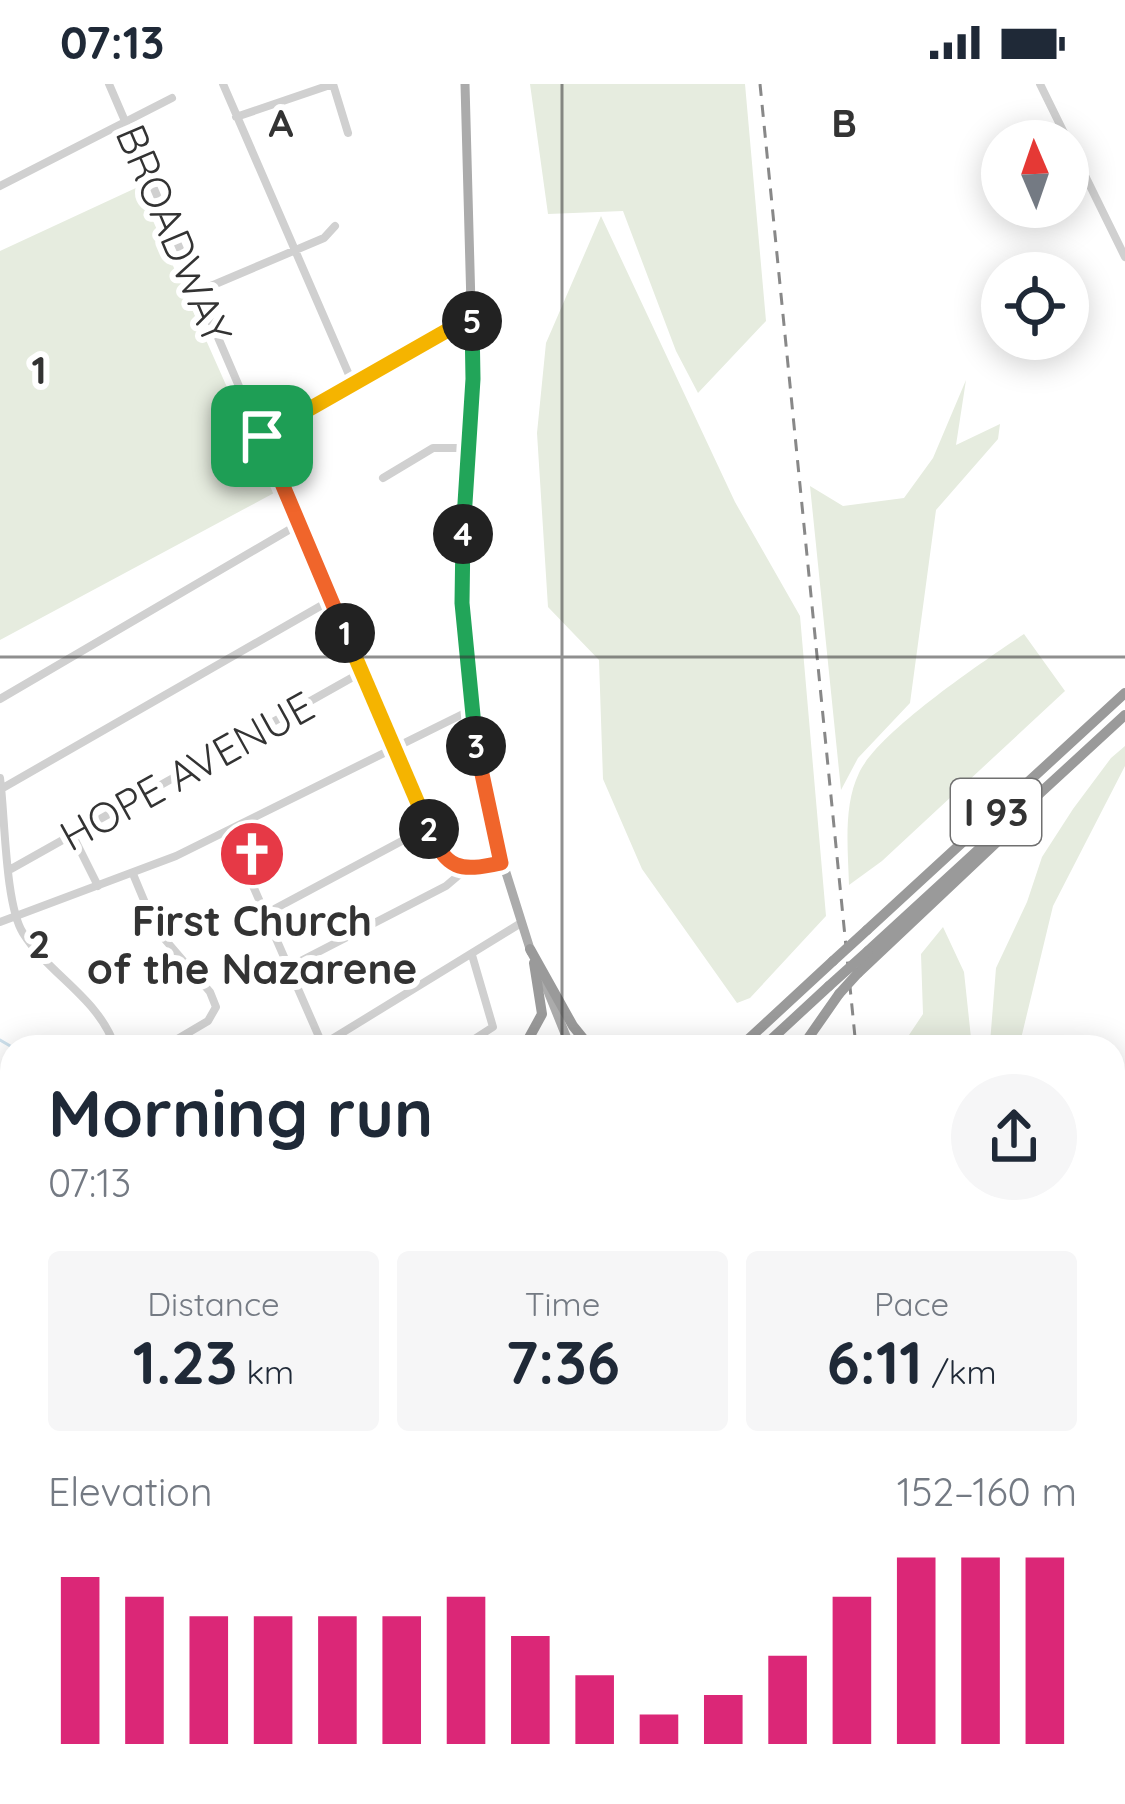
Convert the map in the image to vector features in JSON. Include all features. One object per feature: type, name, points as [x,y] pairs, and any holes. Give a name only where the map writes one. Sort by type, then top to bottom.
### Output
[{"type":"highway","name":"I 93","points":[[753,1035],[1125,693]]},
{"type":"highway","name":"I 93","points":[[778,1035],[834,990],[868,951],[1125,715]]},
{"type":"highway","points":[[809,1035],[834,990],[982,856],[1054,779]]},
{"type":"highway","points":[[530,949],[542,1008],[532,1035]]},
{"type":"highway","points":[[530,949],[580,1035]]},
{"type":"main road","points":[[465,84],[472,317],[462,603],[471,710],[501,863],[565,1035]]},
{"type":"street","name":"BROADWAY","points":[[109,84],[428,826],[443,856],[467,868]]},
{"type":"street","points":[[223,84],[353,384]]},
{"type":"street","points":[[236,117],[333,84],[348,133]]},
{"type":"street","points":[[1040,84],[1125,257]]},
{"type":"street","points":[[0,186],[172,98]]},
{"type":"street","points":[[200,291],[324,238],[335,226]]},
{"type":"street","points":[[262,436],[472,317]]},
{"type":"street","points":[[382,478],[433,448],[468,448]]},
{"type":"street","points":[[0,698],[299,524]]},
{"type":"street","points":[[2,788],[331,600]]},
{"type":"street","name":"HOPE AVENUE","points":[[10,868],[362,672]]},
{"type":"street","points":[[0,922],[133,874],[229,831],[471,710]]},
{"type":"street","points":[[0,778],[14,916],[38,954],[102,1019],[109,1035]]},
{"type":"street","points":[[267,913],[428,826]]},
{"type":"street","points":[[229,831],[317,1035]]},
{"type":"street","points":[[73,836],[98,886]]},
{"type":"street","points":[[289,967],[446,886],[467,868],[501,863]]},
{"type":"street","points":[[133,874],[156,929],[210,992],[216,1007],[208,1021],[184,1035]]},
{"type":"street","points":[[340,1035],[521,923]]},
{"type":"street","points":[[472,954],[493,1028],[482,1035]]},
{"type":"shaded area","points":[[530,84],[745,84],[766,321],[698,393],[676,351],[623,211],[548,214]]},
{"type":"shaded area","points":[[138,187],[274,493],[0,640],[0,251]]},
{"type":"shaded area","points":[[601,216],[735,502],[800,616],[826,916],[750,998],[737,1003],[642,869],[603,779],[599,660],[548,607],[537,433],[546,343]]},
{"type":"shaded area","points":[[966,380],[956,445],[1000,424],[998,439],[936,510],[910,703],[858,758],[841,790],[810,486],[843,506],[904,498],[933,458]]},
{"type":"shaded area","points":[[1024,634],[1065,691],[882,861],[849,885],[851,799],[870,756],[934,698]]},
{"type":"shaded area","points":[[1125,746],[1125,766],[1053,906],[1022,1035],[991,1035],[996,968],[1042,857],[1111,758]]},
{"type":"shaded area","points":[[943,927],[964,972],[971,1035],[909,1035],[923,1014],[921,954]]},
{"type":"railway","points":[[760,84],[855,1035]]},
{"type":"place","name":"First Church of the Nazarene","points":[[252,854]]},
{"type":"route","points":[[472,317],[462,603],[482,784],[501,863],[457,867],[438,849],[262,436],[472,317]]}]
